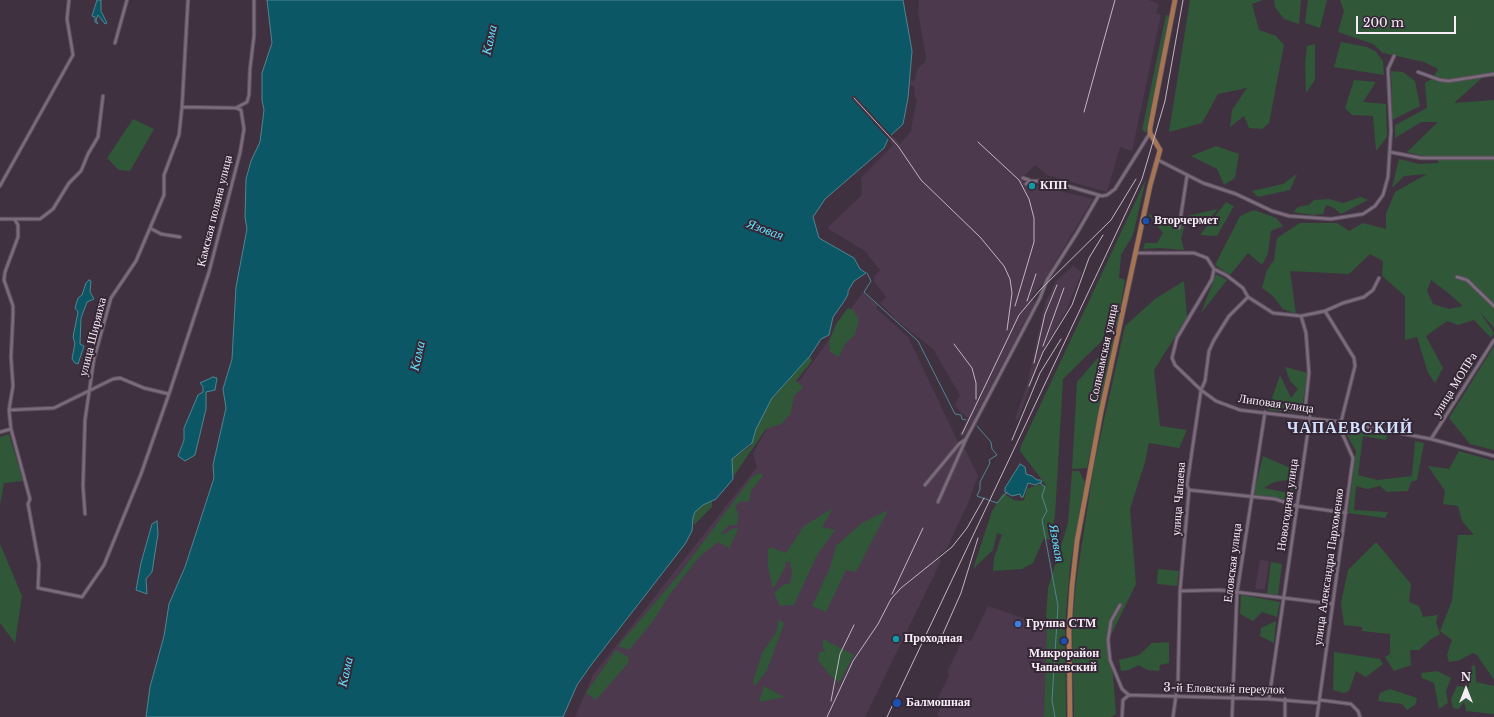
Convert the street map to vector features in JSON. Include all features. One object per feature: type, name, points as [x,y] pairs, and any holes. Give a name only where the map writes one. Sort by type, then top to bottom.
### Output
[{"type":"main road","points":[[1150,133],[1175,0]]},
{"type":"main road","name":"Соликамская улица","points":[[1070,717],[1070,625],[1072,586],[1078,541],[1101,412],[1150,186],[1158,160],[1159,146],[1150,133]]},
{"type":"street","points":[[0,186],[73,55],[67,19],[69,0]]},
{"type":"street","points":[[115,44],[127,0]]},
{"type":"street","points":[[188,0],[182,107],[236,108],[242,107],[247,102],[249,95],[254,36],[254,0]]},
{"type":"street","points":[[1158,160],[1187,176],[1283,214],[1308,218],[1338,218],[1363,214],[1375,206],[1383,195],[1388,177],[1390,152],[1388,69],[1394,56]]},
{"type":"street","points":[[1418,72],[1440,80],[1449,81],[1494,74]]},
{"type":"street","points":[[0,219],[40,219],[53,209],[69,184],[81,171],[88,154],[98,137],[103,96]]},
{"type":"street","name":"улица Ширяиха","points":[[85,514],[82,486],[85,420],[94,359],[111,298],[136,261],[164,195],[164,175],[179,135],[182,107]]},
{"type":"street","name":"Камская поляна улица","points":[[11,429],[30,498],[28,504],[39,564],[38,588],[82,597],[104,566],[111,550],[169,394],[209,272],[240,153],[244,129],[241,110],[236,108]]},
{"type":"street","points":[[1023,178],[1030,181],[1050,181],[1098,195],[1107,195],[1114,189],[1150,133]]},
{"type":"street","points":[[1390,152],[1421,158],[1494,158]]},
{"type":"street","points":[[1179,228],[1187,176]]},
{"type":"street","points":[[1026,184],[1030,181]]},
{"type":"street","points":[[938,502],[966,439],[1037,305],[1050,275],[1077,233],[1098,195]]},
{"type":"street","points":[[0,432],[11,429],[9,410],[13,386],[11,357],[13,306],[4,280],[5,272],[18,236],[18,225],[15,220]]},
{"type":"street","points":[[150,228],[161,234],[180,237]]},
{"type":"street","points":[[1135,253],[1194,252],[1207,258],[1214,269],[1226,275],[1243,288],[1248,297],[1274,313],[1301,316],[1325,311],[1343,303],[1364,297],[1373,290],[1378,278]]},
{"type":"street","name":"Липовая улица","points":[[1214,269],[1212,279],[1177,338],[1172,358],[1175,365],[1201,390],[1216,401],[1240,410],[1310,417],[1431,439],[1494,456]]},
{"type":"street","points":[[1457,277],[1467,280],[1494,306]]},
{"type":"street","name":"улица Чапаева","points":[[1173,717],[1178,681],[1180,591],[1190,490],[1187,485],[1201,390],[1205,381],[1209,351],[1214,340],[1229,316],[1248,297]]},
{"type":"street","points":[[1325,311],[1354,358],[1355,366],[1340,422]]},
{"type":"street","name":"Новогодняя улица","points":[[1269,699],[1310,417],[1305,410],[1309,373],[1306,333],[1301,316]]},
{"type":"street","name":"улица МОПРа","points":[[1431,439],[1494,340]]},
{"type":"street","points":[[9,410],[54,408],[113,378],[120,378],[144,388],[169,394]]},
{"type":"street","name":"Еловская улица","points":[[1232,717],[1237,593],[1264,412]]},
{"type":"street","name":"улица Александра Пархоменко","points":[[1317,717],[1353,458],[1342,433],[1340,422]]},
{"type":"street","points":[[925,485],[959,444],[966,439]]},
{"type":"street","points":[[1190,490],[1275,499],[1297,506],[1346,513]]},
{"type":"street","points":[[1180,591],[1220,590],[1333,604]]},
{"type":"street","points":[[1120,605],[1111,621],[1108,640],[1110,660],[1122,689],[1129,695],[1123,700],[1122,717]]},
{"type":"street","name":"3-й Еловский переулок","points":[[1129,695],[1320,701],[1351,704],[1358,711],[1360,717]]},
{"type":"street","points":[[1285,700],[1285,717]]},
{"type":"shaded area","points":[[919,0],[1149,0],[1159,4],[1156,13],[1161,15],[1132,151],[1120,147],[1107,192],[1047,175],[1035,165],[1021,179],[1028,186],[1034,185],[1093,199],[1040,287],[1031,297],[1035,302],[964,437],[959,435],[968,418],[960,412],[955,405],[960,395],[933,349],[899,322],[880,303],[886,297],[874,281],[874,277],[880,270],[865,251],[827,228],[862,195],[861,178],[893,145],[851,98],[854,95],[900,144],[912,130],[911,128],[917,100],[914,86],[906,84],[907,80],[914,81],[918,68],[925,62],[926,57],[918,12]]},
{"type":"shaded area","points":[[1073,266],[1082,272],[1067,309],[1040,357],[1041,358],[1018,420],[1015,419],[1027,385],[1045,304],[1056,281]]},
{"type":"shaded area","points":[[863,292],[878,305],[876,308],[908,337],[958,442],[965,449],[978,476],[968,503],[947,548],[938,556],[941,561],[865,717],[575,717],[593,675],[757,467],[753,453],[793,384],[800,380]]},
{"type":"shaded area","points":[[1260,560],[1269,561],[1265,589],[1255,589]]},
{"type":"shaded area","points":[[988,606],[1046,626],[1056,706],[1055,717],[941,717],[937,715],[942,705],[936,701],[950,674],[947,672],[963,639],[971,641]]},
{"type":"green space","points":[[1190,0],[1263,0],[1252,4],[1259,30],[1276,36],[1284,45],[1269,123],[1262,129],[1249,128],[1244,116],[1230,127],[1232,110],[1247,88],[1218,94],[1202,123],[1169,132]]},
{"type":"green space","points":[[1274,0],[1301,0],[1299,24],[1284,19],[1275,7]]},
{"type":"green space","points":[[1308,0],[1327,0],[1320,28],[1305,23]]},
{"type":"green space","points":[[1340,0],[1494,0],[1494,77],[1483,77],[1454,103],[1494,100],[1494,328],[1480,312],[1494,333],[1491,338],[1474,320],[1458,325],[1447,321],[1426,336],[1443,368],[1435,383],[1428,373],[1417,337],[1405,340],[1405,296],[1382,276],[1383,261],[1370,254],[1349,274],[1290,271],[1296,314],[1283,309],[1273,296],[1262,288],[1267,270],[1274,260],[1277,238],[1300,223],[1337,223],[1349,231],[1363,223],[1386,229],[1386,214],[1395,192],[1427,174],[1404,176],[1392,188],[1399,159],[1419,164],[1438,163],[1438,157],[1423,156],[1407,152],[1438,122],[1421,122],[1395,138],[1395,125],[1427,108],[1425,83],[1433,78],[1438,69],[1424,62],[1383,53],[1373,44],[1338,32],[1344,11]],"holes":[[[1431,280],[1463,306],[1449,309],[1433,304],[1427,291]]]},
{"type":"green space","points":[[1166,15],[1170,16],[1146,133],[1142,130]]},
{"type":"green space","points":[[1341,42],[1367,47],[1375,51],[1383,61],[1384,75],[1334,67]]},
{"type":"green space","points":[[1315,44],[1315,80],[1306,93],[1305,64],[1307,46]]},
{"type":"green space","points":[[1391,71],[1403,72],[1415,81],[1420,106],[1392,120]]},
{"type":"green space","points":[[1354,80],[1376,82],[1363,102],[1386,104],[1387,137],[1376,151],[1373,116],[1352,115],[1345,108]]},
{"type":"green space","points":[[133,119],[154,129],[130,171],[119,170],[107,158]]},
{"type":"green space","points":[[1216,146],[1239,154],[1235,178],[1224,185],[1217,169],[1191,156]]},
{"type":"green space","points":[[1297,174],[1290,190],[1258,197],[1252,191],[1283,184]]},
{"type":"green space","points":[[1146,179],[1133,235],[1121,255],[1119,278],[1125,280],[1117,326],[1063,379],[1055,515],[1050,540],[1044,538],[1033,563],[1022,569],[993,571],[994,558],[1002,535],[997,533],[993,550],[973,569],[992,511],[1003,493],[1014,500],[1021,501],[1024,500],[1027,489],[1037,485],[1046,485],[1020,451],[1021,446]]},
{"type":"green space","points":[[1361,197],[1368,200],[1341,214],[1334,208],[1326,205],[1323,214],[1313,215],[1293,212],[1298,207],[1309,205],[1314,200],[1329,199],[1343,203]]},
{"type":"green space","points":[[1226,202],[1234,206],[1217,236],[1200,235]]},
{"type":"green space","points":[[1218,209],[1207,221],[1186,222],[1181,238],[1184,250],[1159,248],[1143,249],[1145,243],[1157,243],[1163,233],[1148,214],[1169,220]]},
{"type":"green space","points":[[1254,210],[1276,218],[1283,226],[1271,231],[1268,253],[1262,265],[1248,253],[1230,275],[1215,265],[1240,216]]},
{"type":"green space","points":[[1216,274],[1227,280],[1201,313]]},
{"type":"green space","points":[[1184,281],[1187,318],[1154,370],[1160,426],[1187,430],[1179,448],[1149,443],[1145,462],[1130,509],[1136,584],[1110,637],[1116,714],[1111,717],[1074,717],[1072,628],[1076,583],[1094,465],[1125,326],[1155,299]]},
{"type":"green space","points":[[848,308],[853,310],[859,320],[855,334],[845,344],[839,357],[830,352],[829,341],[836,324]]},
{"type":"green space","points":[[1114,339],[1087,468],[1072,469],[1077,382]]},
{"type":"green space","points":[[1494,346],[1494,450],[1470,444],[1449,418]]},
{"type":"green space","points":[[810,356],[812,361],[796,381],[803,387],[794,396],[791,413],[781,424],[766,429],[733,477],[732,459],[751,446],[756,429],[772,398]]},
{"type":"green space","points":[[1285,367],[1308,373],[1301,413],[1268,410],[1280,375],[1291,398],[1298,389],[1290,381]]},
{"type":"green space","points":[[1359,429],[1387,435],[1386,440],[1363,436],[1358,475],[1377,480],[1412,476],[1415,441],[1424,443],[1417,480],[1411,482],[1408,491],[1387,492],[1380,486],[1367,489],[1356,486],[1354,510],[1388,512],[1385,518],[1348,513],[1356,451],[1344,430]]},
{"type":"green space","points":[[9,434],[23,481],[4,483],[0,505],[0,437]]},
{"type":"green space","points":[[1459,451],[1494,461],[1494,680],[1477,655],[1473,653],[1460,660],[1449,662],[1447,655],[1452,640],[1440,631],[1452,601],[1458,535],[1474,535],[1462,521],[1458,506],[1443,504],[1445,491],[1428,466],[1449,469]]},
{"type":"green space","points":[[1263,456],[1297,471],[1296,479],[1274,482],[1264,488],[1289,493],[1294,481],[1297,485],[1292,502],[1253,495]]},
{"type":"green space","points":[[1072,471],[1079,471],[1085,482],[1070,566],[1065,625],[1046,618],[1048,588],[1068,523]]},
{"type":"green space","points":[[760,473],[763,475],[751,491],[749,502],[741,501],[735,506],[738,513],[737,525],[729,525],[722,533],[723,535],[732,529],[737,528],[737,532],[729,548],[718,542],[699,557],[670,594],[653,621],[629,650],[618,646],[677,577],[752,477]]},
{"type":"green space","points":[[712,501],[712,507],[694,525],[693,517],[695,512],[699,507]]},
{"type":"green space","points":[[833,508],[822,527],[835,530],[817,555],[794,605],[780,606],[774,593],[783,585],[790,583],[792,573],[790,562],[786,561],[785,568],[773,589],[768,567],[768,550],[770,547],[786,553],[804,526]]},
{"type":"green space","points":[[888,510],[856,572],[846,570],[826,612],[812,606],[830,568],[836,546],[862,523]]},
{"type":"green space","points":[[1376,542],[1411,584],[1409,602],[1419,606],[1423,617],[1438,615],[1436,622],[1440,634],[1430,640],[1419,650],[1410,650],[1411,665],[1394,671],[1385,657],[1390,654],[1390,634],[1362,631],[1362,627],[1344,625],[1341,603],[1348,570]]},
{"type":"green space","points":[[0,544],[22,596],[15,643],[0,623]]},
{"type":"green space","points":[[1271,562],[1282,564],[1278,595],[1267,594]]},
{"type":"green space","points":[[1158,569],[1179,571],[1177,586],[1157,584]]},
{"type":"green space","points":[[1241,595],[1280,602],[1277,617],[1262,612],[1253,621],[1240,614]]},
{"type":"green space","points":[[779,619],[784,624],[767,670],[755,686],[753,682],[762,653],[776,633]]},
{"type":"green space","points":[[1276,621],[1274,643],[1260,636],[1261,628]]},
{"type":"green space","points":[[1047,624],[1065,630],[1066,717],[1044,717]]},
{"type":"green space","points":[[823,639],[854,655],[839,683],[830,675],[818,660],[819,652],[826,651],[823,649]]},
{"type":"green space","points":[[1169,642],[1169,663],[1160,665],[1159,671],[1147,670],[1139,665],[1129,670],[1121,671],[1119,660],[1139,655],[1152,643]]},
{"type":"green space","points":[[616,650],[628,657],[629,662],[596,700],[586,693]]},
{"type":"green space","points":[[1334,652],[1380,659],[1383,664],[1366,677],[1356,671],[1349,691],[1343,693],[1333,690]]},
{"type":"green space","points":[[1475,665],[1476,682],[1494,686],[1494,714],[1466,711],[1464,702],[1459,709],[1453,708],[1451,699],[1457,686],[1469,687],[1472,666]]},
{"type":"green space","points":[[1437,671],[1451,678],[1446,691],[1448,703],[1439,709],[1434,683],[1422,678],[1421,673]]},
{"type":"green space","points":[[764,686],[773,691],[784,697],[759,702]]},
{"type":"green space","points":[[1390,689],[1417,698],[1415,705],[1407,710],[1402,704],[1378,701],[1380,693]]},
{"type":"water","points":[[97,0],[101,0],[101,11],[107,23],[105,24],[98,15],[96,20],[98,24],[95,22],[95,17],[92,16]]},
{"type":"water","name":"Кама","points":[[267,0],[903,0],[912,51],[908,98],[903,124],[889,137],[884,148],[825,199],[813,217],[819,238],[854,258],[860,269],[866,273],[854,281],[848,291],[845,300],[833,317],[829,335],[821,339],[810,356],[772,398],[756,429],[752,443],[732,459],[733,479],[716,499],[703,505],[695,512],[692,531],[685,544],[591,665],[577,685],[563,717],[146,717],[150,687],[164,636],[169,604],[185,567],[214,478],[213,465],[226,408],[223,389],[232,359],[236,287],[247,229],[245,217],[246,179],[251,161],[260,142],[264,110],[262,100],[262,73],[272,43]]},
{"type":"water","points":[[89,280],[91,281],[90,292],[94,299],[87,302],[81,318],[80,344],[84,346],[78,364],[72,359],[75,343],[73,337],[78,312],[75,308],[78,298],[82,295],[86,283]]},
{"type":"water","points":[[213,377],[217,378],[215,390],[206,392],[206,409],[195,455],[185,461],[178,456],[184,440],[184,428],[198,395],[203,392],[203,387],[200,383]]},
{"type":"water","points":[[1020,464],[1025,467],[1026,474],[1037,480],[1041,480],[1042,482],[1035,485],[1028,483],[1023,497],[1021,497],[1020,494],[1012,496],[1005,492],[1005,488]]},
{"type":"water","points":[[157,521],[158,534],[152,572],[146,579],[147,594],[136,590],[141,563],[152,524]]},
{"type":"pier","points":[[854,95],[893,137],[890,141],[851,98]]},
{"type":"waterway","name":"Язовая","points":[[867,273],[871,281],[864,292],[918,341],[955,414],[961,415],[962,419],[966,420]]},
{"type":"waterway","name":"Язовая","points":[[977,426],[991,442],[992,449],[997,455],[989,460],[990,463],[980,482],[980,489],[977,496],[997,503],[1007,492]]},
{"type":"waterway","name":"Язовая","points":[[1040,483],[1045,487],[1042,496],[1047,511],[1042,520],[1058,606],[1052,700],[1055,717]]},
{"type":"railway","points":[[1084,112],[1115,0]]},
{"type":"railway","points":[[887,717],[1142,179],[1165,101],[1183,0]]},
{"type":"railway","points":[[854,98],[898,146],[921,180],[980,237],[1004,266],[1010,279],[1012,293],[1007,330]]},
{"type":"railway","points":[[978,142],[1019,180],[1029,199],[1034,218],[1034,242],[1015,306]]},
{"type":"railway","points":[[962,434],[1019,315],[1040,290],[1111,220],[1136,179]]},
{"type":"railway","points":[[1029,386],[1043,352],[1072,305],[1089,258],[1103,235]]},
{"type":"railway","points":[[1027,301],[1036,274]]},
{"type":"railway","points":[[1034,363],[1045,314],[1057,285]]},
{"type":"railway","points":[[1043,346],[1064,288]]},
{"type":"railway","points":[[1012,440],[1040,373],[1061,339]]},
{"type":"railway","points":[[954,344],[972,368],[976,383],[976,399]]},
{"type":"railway","points":[[827,717],[853,661],[878,624],[891,599],[901,588],[952,547],[967,528],[984,498]]},
{"type":"railway","points":[[892,594],[923,528]]},
{"type":"railway","points":[[942,636],[961,593],[978,538]]},
{"type":"railway","points":[[831,701],[840,654],[854,625]]},
{"type":"place","name":"КПП","points":[[1032,186]]},
{"type":"place","name":"Вторчермет","points":[[1146,221]]},
{"type":"place","name":"Группа СТМ","points":[[1018,624]]},
{"type":"place","name":"Проходная","points":[[896,639]]},
{"type":"place","name":"Микрорайон Чапаевский","points":[[1064,641]]},
{"type":"place","name":"Балмошная","points":[[897,703]]},
{"type":"district","name":"ЧАПАЕВСКИЙ","points":[[1350,428]]}]
